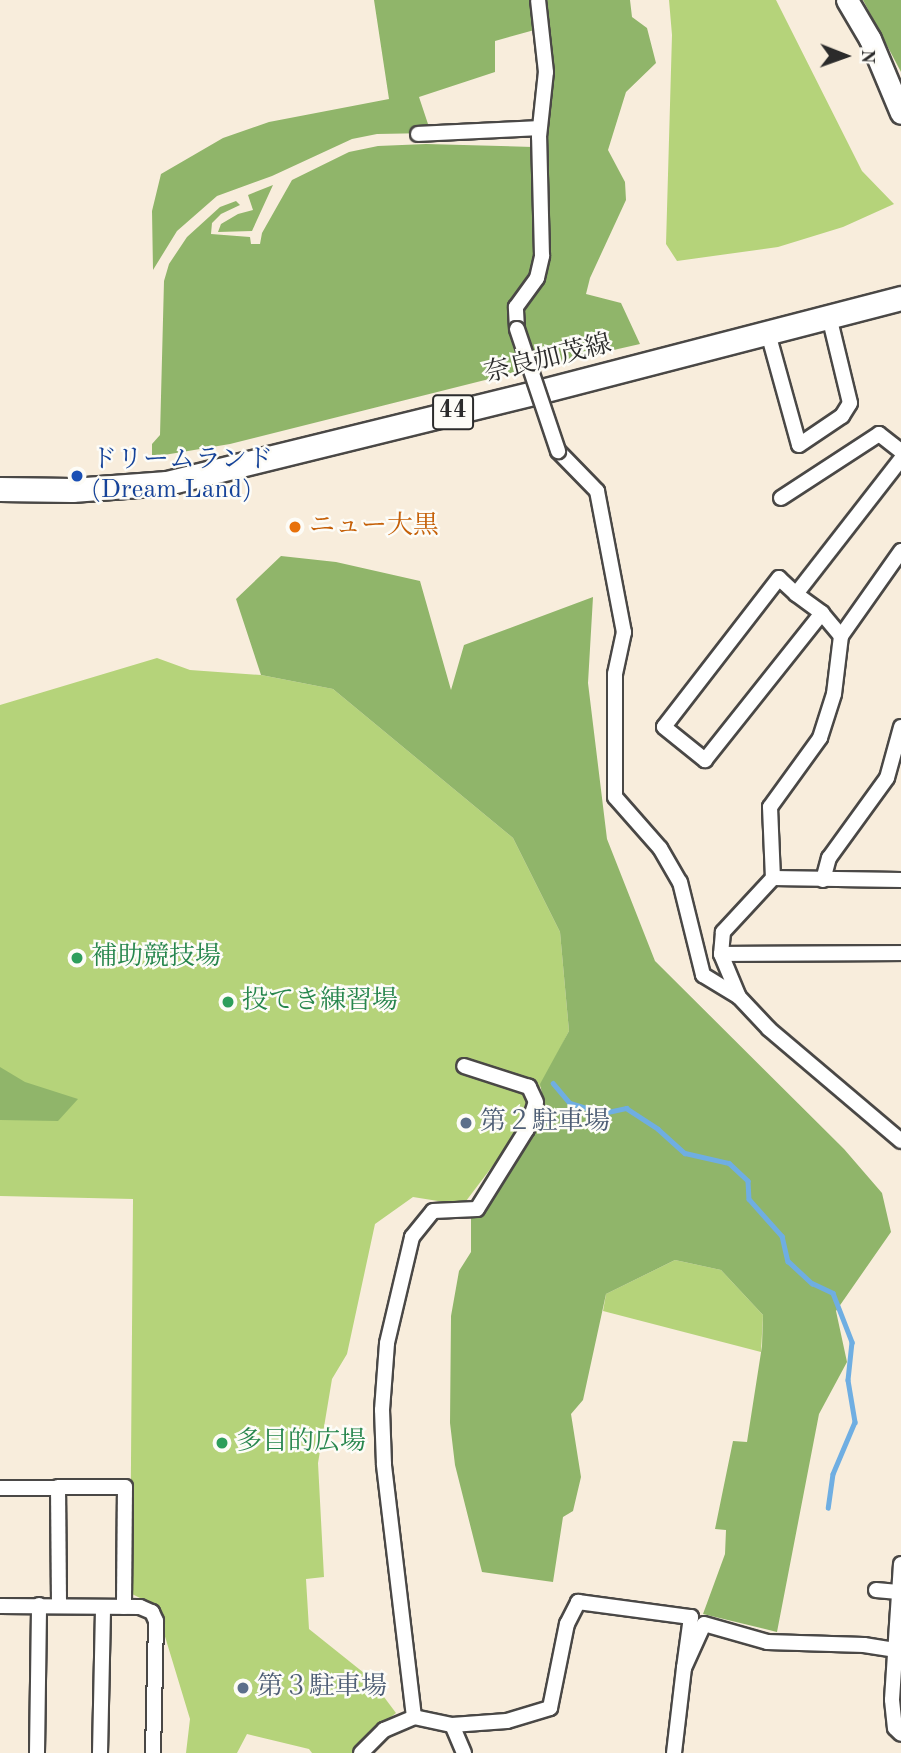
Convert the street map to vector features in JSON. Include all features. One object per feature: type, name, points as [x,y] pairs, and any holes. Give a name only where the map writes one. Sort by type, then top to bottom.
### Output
[{"type":"main road","points":[[847,0],[870,39],[901,113]]},
{"type":"main road","name":"奈良加茂線","points":[[0,489],[72,490],[167,483],[901,298]]},
{"type":"street","points":[[538,0],[546,72],[539,128],[542,256],[537,278],[516,307],[517,329],[558,451],[597,491],[624,632],[615,674],[615,797],[660,848],[680,882],[703,975],[738,996],[768,1029],[901,1141]]},
{"type":"street","points":[[418,134],[539,128]]},
{"type":"street","points":[[768,333],[799,445],[842,416],[849,403],[829,316]]},
{"type":"street","points":[[780,498],[879,434],[901,451]]},
{"type":"street","points":[[796,594],[901,459]]},
{"type":"street","points":[[738,996],[721,954],[723,932],[773,878],[770,807],[820,738],[834,694],[841,636],[901,551]]},
{"type":"street","points":[[822,613],[705,760],[664,727],[779,578],[822,613],[841,636]]},
{"type":"street","points":[[823,880],[829,858],[887,778],[901,727]]},
{"type":"street","points":[[773,878],[901,880]]},
{"type":"street","points":[[721,954],[901,953]]},
{"type":"street","points":[[414,1717],[384,1464],[382,1410],[387,1343],[412,1237],[433,1211],[477,1209],[527,1129],[536,1102],[529,1087],[464,1066]]},
{"type":"street","points":[[58,1487],[59,1606]]},
{"type":"street","points":[[0,1488],[125,1487],[124,1607]]},
{"type":"street","points":[[901,1564],[892,1700],[894,1728],[901,1734]]},
{"type":"street","points":[[876,1590],[900,1592]]},
{"type":"street","points":[[361,1753],[384,1730],[414,1717],[452,1725],[507,1721],[550,1708],[567,1625],[578,1602],[691,1617],[674,1753]]},
{"type":"street","points":[[37,1753],[39,1605]]},
{"type":"street","points":[[0,1606],[140,1607],[152,1612],[156,1621],[153,1753]]},
{"type":"street","points":[[100,1753],[103,1606]]},
{"type":"street","points":[[684,1668],[704,1624],[767,1642],[864,1645],[895,1650]]},
{"type":"street","points":[[452,1725],[464,1753]]},
{"type":"green space","points":[[374,0],[533,0],[538,29],[495,41],[495,72],[419,97],[431,133],[377,134],[352,139],[272,176],[217,196],[177,231],[153,270],[152,211],[161,174],[223,138],[269,122],[389,99]]},
{"type":"green space","points":[[542,0],[630,0],[632,17],[647,28],[656,63],[626,92],[608,150],[625,182],[626,200],[590,278],[586,294],[621,303],[640,344],[539,367],[521,316],[521,308],[537,288]]},
{"type":"green space","points":[[669,0],[776,0],[862,171],[894,204],[843,227],[778,247],[677,261],[666,244],[672,35]]},
{"type":"green space","points":[[863,0],[901,0],[901,72]]},
{"type":"green space","points":[[426,144],[533,147],[532,202],[536,250],[530,271],[509,307],[509,321],[525,370],[230,444],[152,457],[152,444],[160,435],[164,281],[169,264],[187,237],[220,207],[236,201],[240,205],[221,214],[212,223],[211,234],[250,237],[251,244],[260,244],[262,233],[292,180],[349,152],[378,146]]},
{"type":"green space","points":[[273,185],[252,231],[218,232],[221,224],[238,214],[253,210],[248,195]]},
{"type":"green space","points":[[281,556],[336,562],[420,581],[451,690],[464,645],[593,597],[588,683],[607,839],[655,961],[844,1149],[882,1193],[891,1232],[836,1311],[847,1362],[819,1414],[777,1632],[703,1614],[725,1554],[726,1530],[715,1529],[733,1441],[747,1442],[762,1346],[763,1315],[721,1270],[675,1260],[606,1294],[583,1400],[571,1414],[581,1477],[573,1511],[563,1517],[553,1582],[482,1572],[455,1465],[450,1423],[451,1316],[459,1271],[471,1252],[471,1217],[483,1209],[530,1139],[544,1103],[540,1084],[569,1031],[560,932],[513,838],[333,689],[261,675],[236,599]]},
{"type":"green space","points":[[157,658],[190,670],[261,675],[333,689],[513,838],[560,932],[569,1031],[516,1135],[463,1205],[413,1197],[375,1224],[347,1354],[332,1379],[318,1463],[324,1577],[306,1579],[309,1629],[369,1677],[396,1713],[367,1736],[356,1753],[312,1753],[309,1749],[247,1734],[237,1753],[186,1753],[190,1719],[160,1620],[148,1602],[130,1593],[133,1199],[0,1196],[0,705]]},
{"type":"green space","points":[[0,1067],[25,1082],[78,1099],[58,1121],[0,1120]]},
{"type":"green space","points":[[675,1260],[721,1270],[763,1315],[761,1352],[603,1311],[606,1294]]},
{"type":"waterway","points":[[553,1083],[570,1103],[603,1113],[626,1108],[658,1129],[685,1153],[729,1163],[748,1181],[749,1199],[782,1236],[788,1261],[812,1283],[833,1293],[852,1342],[848,1380],[855,1422],[833,1474],[828,1508]]},
{"type":"place","name":"ドリームランド (Dream Land)","points":[[77,476]]},
{"type":"place","name":"ニュー大黒","points":[[295,527]]},
{"type":"place","name":"補助競技場","points":[[77,958]]},
{"type":"place","name":"投てき練習場","points":[[228,1002]]},
{"type":"place","name":"第２駐車場","points":[[466,1123]]},
{"type":"place","name":"多目的広場","points":[[222,1443]]},
{"type":"place","name":"第３駐車場","points":[[243,1688]]}]
